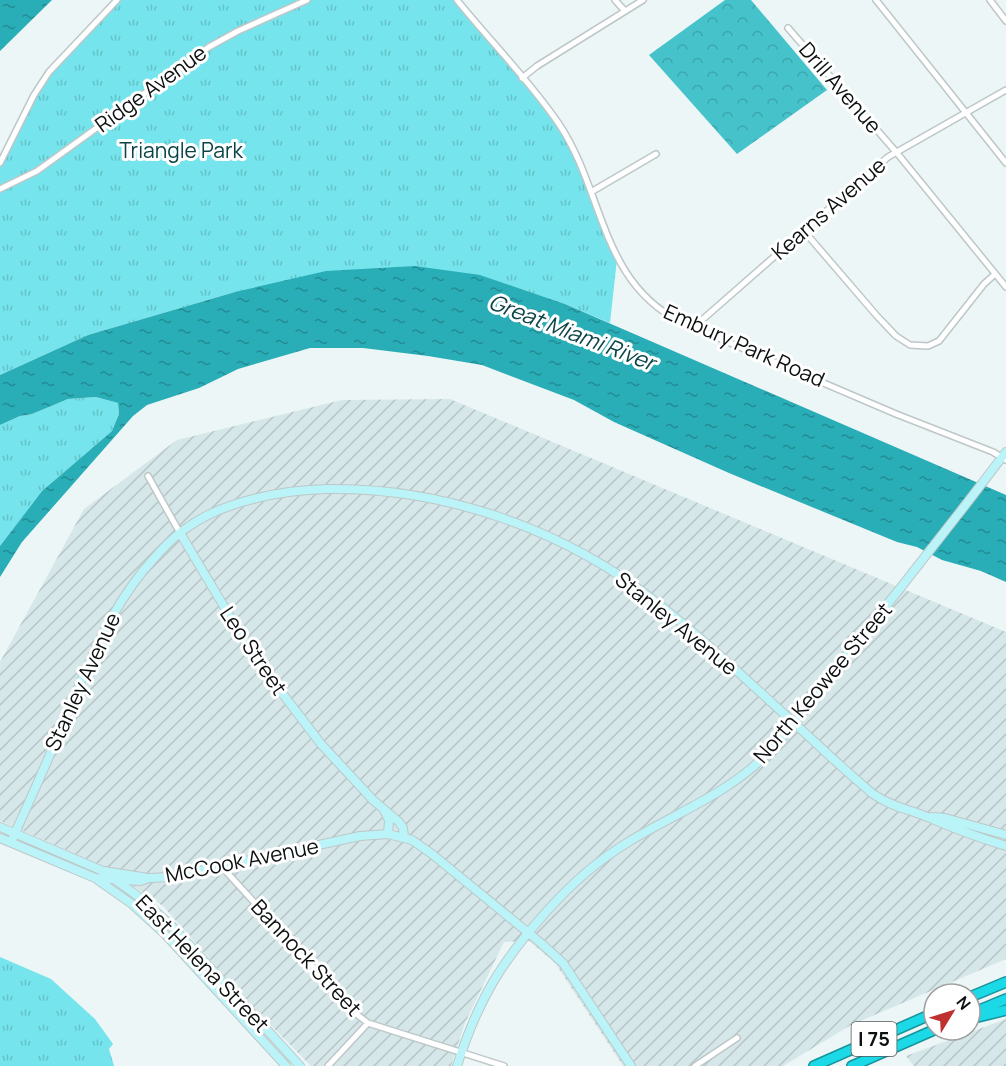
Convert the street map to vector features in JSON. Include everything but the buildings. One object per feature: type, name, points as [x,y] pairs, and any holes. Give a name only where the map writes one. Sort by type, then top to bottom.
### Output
[{"type":"highway","points":[[982,992],[1006,982]]},
{"type":"highway","points":[[982,1009],[1006,999]]},
{"type":"highway","points":[[982,1016],[1006,1010]]},
{"type":"highway","name":"I 75","points":[[814,1066],[922,1018]]},
{"type":"highway","name":"I 75","points":[[852,1066],[922,1035]]},
{"type":"street","points":[[0,163],[43,81],[62,57],[117,0]]},
{"type":"street","name":"Ridge Avenue","points":[[0,189],[44,166],[209,47],[308,0]]},
{"type":"street","name":"Embury Park Road","points":[[456,0],[522,78],[567,136],[617,258],[632,283],[658,308],[674,319],[896,414],[1005,457]]},
{"type":"street","points":[[615,0],[625,12]]},
{"type":"street","points":[[522,78],[537,66],[643,0]]},
{"type":"street","points":[[876,0],[1006,163]]},
{"type":"street","points":[[990,0],[1006,21]]},
{"type":"street","name":"Drill Avenue","points":[[788,28],[897,153],[1006,287]]},
{"type":"street","name":"Kearns Avenue","points":[[694,327],[888,156],[1006,90]]},
{"type":"street","points":[[591,192],[656,154]]},
{"type":"street","points":[[804,231],[896,336],[913,345],[928,346],[939,340],[984,284],[995,274]]},
{"type":"street","name":"North Keowee Street","points":[[457,1066],[473,1020],[505,961],[564,891],[596,864],[628,842],[739,779],[768,753],[1005,457]]},
{"type":"street","name":"Leo Street","points":[[148,476],[253,655],[321,744],[382,808],[399,822],[403,828],[404,837]]},
{"type":"street","name":"Stanley Avenue","points":[[11,842],[92,653],[106,626],[143,571],[194,523],[239,504],[273,495],[319,489],[358,489],[402,494],[459,505],[493,515],[577,551],[633,585],[676,619],[873,794],[894,806],[964,833],[1006,846]]},
{"type":"street","points":[[382,808],[389,820],[388,834]]},
{"type":"street","name":"Stanley Avenue","points":[[927,817],[945,818],[1006,835]]},
{"type":"street","name":"East Helena Street","points":[[0,827],[104,871],[139,897],[164,918],[300,1066]]},
{"type":"street","name":"Leo Street","points":[[388,834],[404,837],[432,854],[563,963],[631,1066]]},
{"type":"street","name":"McCook Avenue","points":[[95,878],[140,881],[190,874],[360,836],[388,834]]},
{"type":"street","name":"East Helena Street","points":[[0,838],[95,878],[149,918],[286,1066]]},
{"type":"street","name":"Bannock Street","points":[[222,867],[355,1012],[368,1023],[504,1066]]},
{"type":"street","points":[[104,871],[150,878]]},
{"type":"street","points":[[208,980],[215,974]]},
{"type":"street","points":[[328,1066],[368,1023]]},
{"type":"street","points":[[260,1037],[267,1031]]},
{"type":"street","points":[[695,1066],[737,1038]]},
{"type":"shaded area","points":[[450,399],[1006,632],[1006,959],[952,982],[922,982],[922,995],[851,1025],[783,1066],[623,1066],[555,963],[529,941],[504,942],[465,1023],[451,1066],[311,1066],[240,994],[163,906],[101,865],[0,821],[0,662],[84,509],[177,440],[342,400]]},
{"type":"shaded area","points":[[1006,1019],[1006,1066],[914,1066],[906,1056],[944,1042],[982,1042],[982,1028]]},
{"type":"green space","name":"Triangle Park","points":[[117,0],[296,0],[299,4],[307,0],[457,0],[567,136],[617,259],[610,323],[565,304],[479,275],[235,292],[88,335],[0,375],[0,163],[43,81]]},
{"type":"green space","points":[[725,0],[751,0],[827,90],[737,154],[649,55]]},
{"type":"green space","points":[[96,397],[118,403],[119,414],[112,431],[42,491],[0,546],[0,425],[68,399]]},
{"type":"green space","points":[[0,957],[51,979],[95,1019],[113,1044],[109,1049],[114,1066],[0,1066]]},
{"type":"water","points":[[0,0],[52,0],[0,51]]},
{"type":"water","name":"Great Miami River","points":[[415,266],[480,275],[565,304],[1006,495],[1006,582],[981,571],[942,560],[917,547],[897,542],[729,473],[614,422],[574,400],[482,365],[363,348],[310,348],[238,369],[199,388],[147,405],[133,416],[22,542],[0,577],[0,546],[42,491],[112,431],[119,414],[118,403],[96,397],[68,399],[0,425],[0,375],[88,335],[235,292],[326,271]]}]
